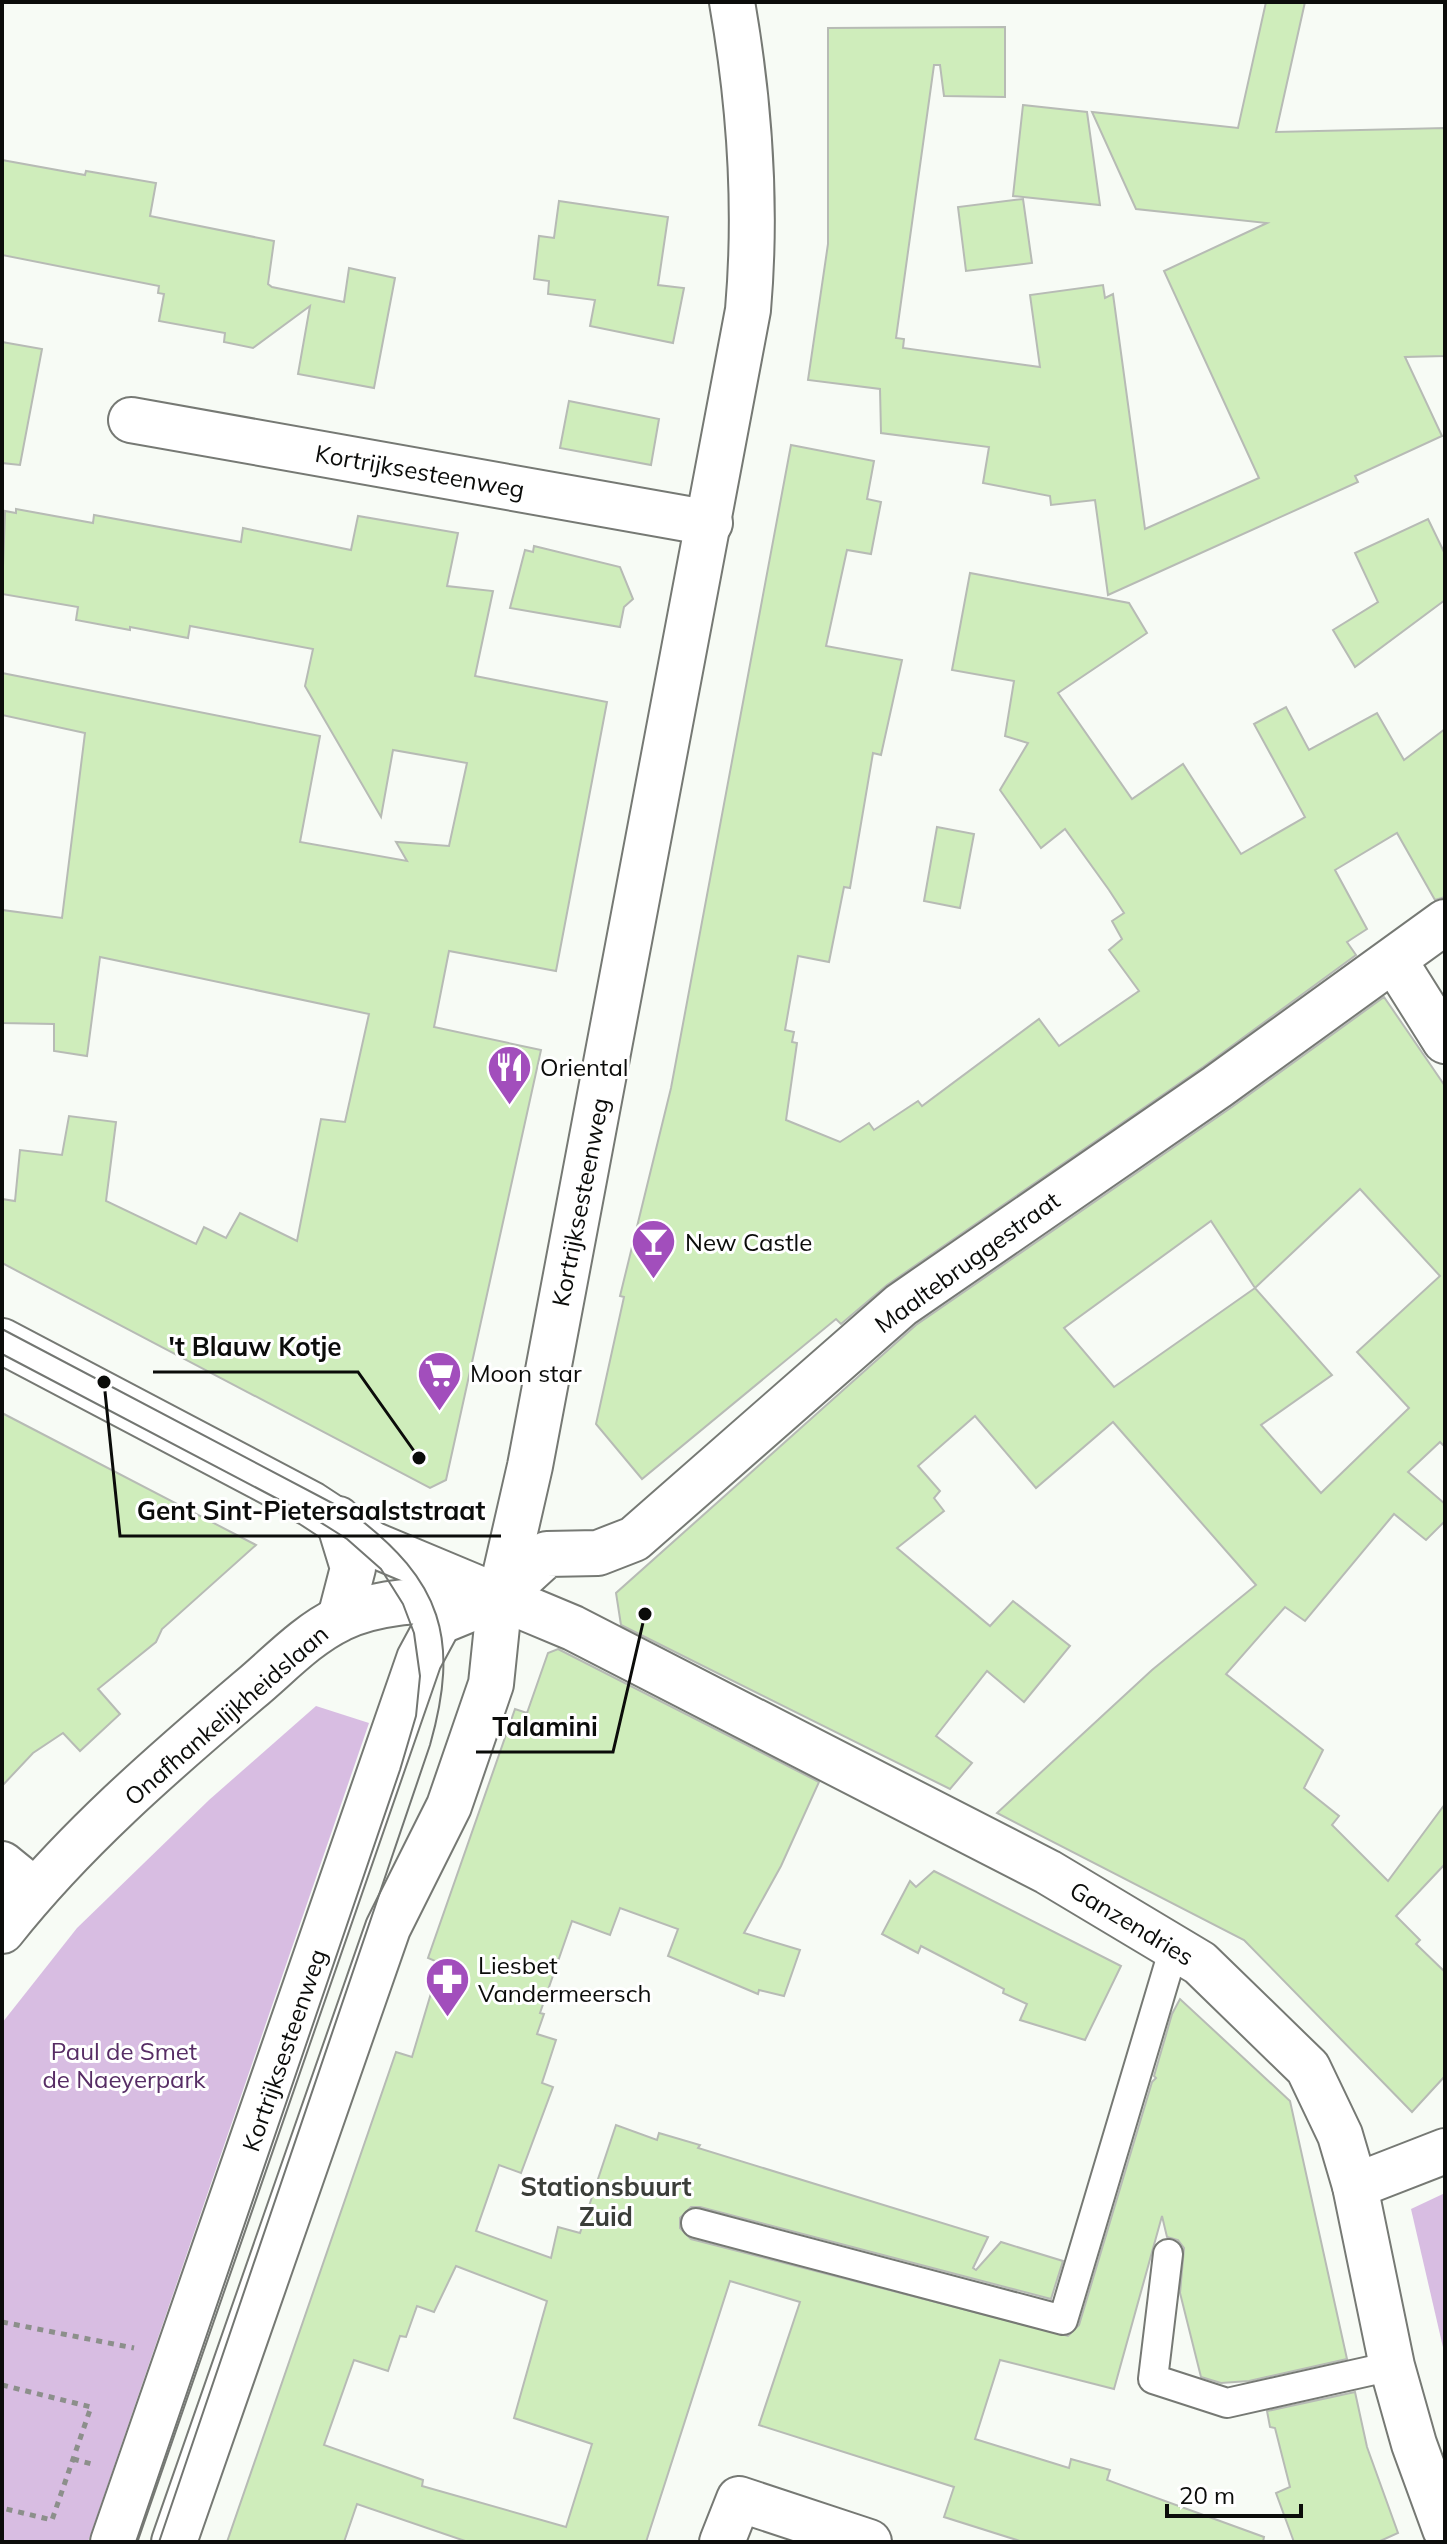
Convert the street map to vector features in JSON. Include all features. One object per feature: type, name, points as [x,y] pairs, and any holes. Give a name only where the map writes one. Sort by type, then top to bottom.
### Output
[{"type":"street","name":"Kortrijksesteenweg","points":[[174,2542],[388,1928],[449,1806],[491,1684],[500,1597],[530,1466],[748,310],[753,245],[753,157],[732,2]]},
{"type":"street","name":"Kortrijksesteenweg","points":[[131,420],[710,523]]},
{"type":"street","name":"Maaltebruggestraat","points":[[500,1597],[547,1554],[598,1553],[634,1539],[901,1305],[1445,922]]},
{"type":"street","points":[[1394,960],[1445,1041]]},
{"type":"street","name":"Ganzendries","points":[[2,1341],[338,1519],[397,1556],[573,1628],[1048,1872],[1200,1963],[1308,2068],[1340,2135],[1355,2186],[1392,2366],[1414,2444],[1445,2529]]},
{"type":"street","points":[[338,1519],[353,1568],[340,1618]]},
{"type":"street","name":"Kortrijksesteenweg","points":[[113,2542],[419,1659],[439,1622],[500,1597]]},
{"type":"street","name":"Onafhankelijkheidslaan","points":[[2,1931],[18,1877],[340,1618],[403,1604],[500,1597]]},
{"type":"street","points":[[1355,2186],[1445,2151]]},
{"type":"street","points":[[722,2542],[739,2499],[869,2542]]},
{"type":"lane","points":[[696,2223],[1063,2320],[1174,1948]]},
{"type":"lane","points":[[1168,2254],[1153,2379],[1227,2403],[1392,2366]]},
{"type":"path","points":[[2,2322],[178,2356]]},
{"type":"path","points":[[2,2385],[91,2407],[52,2520],[2,2508]]},
{"type":"green space","name":"Paul de Smet de Naeyerpark","points":[[316,1706],[369,1723],[88,2542],[2,2542],[2,2023],[77,1928],[209,1800]]},
{"type":"green space","points":[[1445,2193],[1445,2356],[1411,2209]]},
{"type":"building","points":[[1266,2],[1305,2],[1276,132],[1445,128],[1445,356],[1405,357],[1442,436],[1355,476],[1358,482],[1108,595],[1095,500],[1051,505],[1050,496],[983,483],[989,447],[881,433],[880,389],[808,380],[828,244],[828,28],[1005,27],[1005,97],[944,96],[940,65],[934,65],[896,338],[904,339],[903,348],[1040,367],[1030,295],[1103,285],[1105,298],[1113,294],[1145,529],[1259,478],[1164,271],[1267,223],[1136,209],[1092,112],[1238,128]]},
{"type":"building","points":[[1023,105],[1087,112],[1100,205],[1013,196]]},
{"type":"building","points":[[2,160],[85,175],[86,171],[156,183],[150,216],[274,241],[268,284],[272,287],[344,302],[349,268],[395,278],[374,388],[298,374],[310,306],[253,348],[224,342],[225,333],[159,321],[164,294],[158,293],[159,286],[2,255]]},
{"type":"building","points":[[1023,199],[1032,263],[966,271],[958,207]]},
{"type":"building","points":[[559,201],[668,217],[658,285],[684,288],[673,343],[590,326],[595,300],[548,294],[549,281],[534,279],[539,236],[554,238]]},
{"type":"building","points":[[2,342],[42,349],[20,465],[2,463]]},
{"type":"building","points":[[569,401],[659,419],[651,465],[560,448]]},
{"type":"building","points":[[791,445],[874,461],[867,499],[881,502],[871,554],[847,550],[826,646],[902,660],[881,755],[873,753],[850,888],[844,887],[829,962],[798,956],[785,1030],[794,1032],[792,1042],[797,1043],[786,1120],[840,1142],[869,1123],[874,1130],[918,1101],[922,1106],[1039,1019],[1059,1046],[1139,991],[1109,950],[1122,939],[1112,921],[1124,913],[1109,890],[1065,829],[1041,848],[1000,790],[1028,743],[1005,736],[1014,681],[952,670],[970,573],[1129,603],[1147,633],[1058,693],[1132,799],[1183,764],[1241,854],[1305,817],[1254,724],[1286,707],[1309,750],[1377,713],[1404,760],[1445,729],[1445,897],[1435,900],[1397,833],[1335,870],[1367,929],[1347,942],[1356,955],[1203,1067],[887,1285],[841,1324],[836,1319],[642,1479],[596,1424],[624,1297],[620,1296],[671,1088]]},
{"type":"building","points":[[16,509],[93,523],[94,515],[241,542],[243,528],[351,550],[358,516],[458,533],[447,586],[493,591],[475,676],[607,702],[556,971],[449,951],[434,1027],[541,1050],[446,1480],[430,1488],[2,1263],[2,1199],[15,1201],[20,1150],[62,1155],[69,1116],[116,1122],[106,1201],[196,1244],[204,1227],[226,1238],[240,1213],[297,1241],[321,1119],[345,1122],[369,1014],[100,957],[87,1056],[54,1051],[54,1024],[2,1023],[2,910],[62,918],[85,733],[2,715],[2,673],[320,736],[300,842],[407,861],[396,842],[449,846],[467,763],[393,750],[381,817],[305,686],[313,649],[190,626],[188,638],[130,627],[130,630],[76,620],[78,607],[2,594],[5,511],[16,513]]},
{"type":"building","points":[[1428,519],[1445,554],[1445,600],[1355,667],[1333,630],[1378,602],[1355,553]]},
{"type":"building","points":[[534,546],[620,567],[633,599],[624,607],[620,627],[510,608],[525,550],[533,552]]},
{"type":"building","points":[[937,827],[974,834],[960,908],[924,901]]},
{"type":"building","points":[[1384,997],[1445,1086],[1445,1447],[1440,1442],[1408,1472],[1445,1504],[1445,1521],[1426,1540],[1394,1514],[1305,1621],[1285,1607],[1226,1674],[1323,1750],[1304,1788],[1339,1816],[1332,1825],[1388,1881],[1445,1804],[1445,1864],[1396,1916],[1420,1940],[1416,1944],[1445,1972],[1445,2076],[1412,2112],[1244,1940],[997,1813],[1152,1670],[1256,1585],[1113,1422],[1036,1488],[975,1416],[918,1466],[940,1491],[934,1498],[944,1511],[897,1548],[990,1626],[1013,1601],[1070,1646],[1024,1702],[987,1671],[936,1736],[972,1763],[950,1789],[621,1625],[616,1593],[916,1325],[1232,1107]],"holes":[[[1360,1189],[1440,1276],[1357,1352],[1409,1408],[1321,1493],[1261,1425],[1332,1375],[1255,1288]],[[1211,1221],[1255,1288],[1114,1387],[1064,1328]]]},
{"type":"building","points":[[2,1413],[256,1545],[162,1629],[156,1642],[98,1689],[120,1714],[80,1751],[63,1733],[33,1753],[2,1786]]},
{"type":"building","points":[[558,1649],[819,1782],[781,1866],[744,1933],[800,1950],[784,1996],[759,1990],[758,1994],[668,1956],[678,1929],[620,1908],[610,1935],[572,1921],[540,2013],[544,2014],[537,2034],[556,2040],[542,2083],[553,2087],[521,2173],[499,2165],[476,2231],[551,2258],[558,2227],[580,2233],[616,2125],[657,2140],[659,2133],[700,2145],[698,2148],[988,2237],[973,2268],[976,2270],[1001,2242],[1063,2261],[1051,2299],[700,2207],[691,2207],[680,2218],[680,2228],[691,2239],[1068,2336],[1079,2325],[1152,2082],[1156,2078],[1154,2076],[1172,2014],[1180,1999],[1290,2101],[1347,2359],[1249,2381],[1221,2383],[1201,2377],[1180,2293],[1184,2248],[1178,2240],[1167,2237],[1162,2216],[1114,2389],[1000,2360],[975,2439],[1069,2468],[1071,2459],[1110,2470],[1107,2480],[1264,2537],[1263,2542],[1023,2542],[944,2517],[954,2487],[759,2425],[800,2302],[730,2281],[646,2542],[468,2542],[357,2504],[344,2542],[227,2542],[396,2052],[412,2057],[440,1963],[428,1958],[515,1709],[527,1713],[548,1653]],"holes":[[[456,2266],[547,2301],[514,2418],[592,2444],[566,2527],[422,2486],[423,2480],[324,2445],[354,2360],[388,2371],[400,2336],[406,2337],[417,2306],[434,2312]]]},
{"type":"building","points":[[934,1871],[1121,1966],[1085,2040],[1020,2020],[1027,2004],[1003,1993],[1004,1989],[921,1946],[918,1953],[882,1934],[910,1881],[916,1887]]},
{"type":"building","points":[[1355,2392],[1367,2447],[1398,2533],[1378,2542],[1294,2542],[1276,2493],[1290,2487],[1275,2428],[1270,2427],[1267,2411]]},
{"type":"tram line","points":[[2,1329],[353,1514],[407,1563],[436,1615],[442,1643],[443,1674],[430,1745],[159,2542]]},
{"type":"tram line","points":[[2,1354],[312,1517],[347,1539],[381,1569],[403,1604],[414,1633],[420,1676],[416,1716],[400,1770],[136,2542]]},
{"type":"place","name":"Oriental","points":[[509,1106]]},
{"type":"place","name":"New Castle","points":[[654,1281]]},
{"type":"place","name":"Gent Sint-Pietersaalststraat","points":[[104,1382]]},
{"type":"place","name":"Moon star","points":[[439,1412]]},
{"type":"place","name":"'t Blauw Kotje","points":[[419,1458]]},
{"type":"place","name":"Talamini","points":[[645,1614]]},
{"type":"place","name":"Liesbet Vandermeersch","points":[[447,2018]]},
{"type":"district","name":"Stationsbuurt Zuid","points":[[606,2201]]}]
